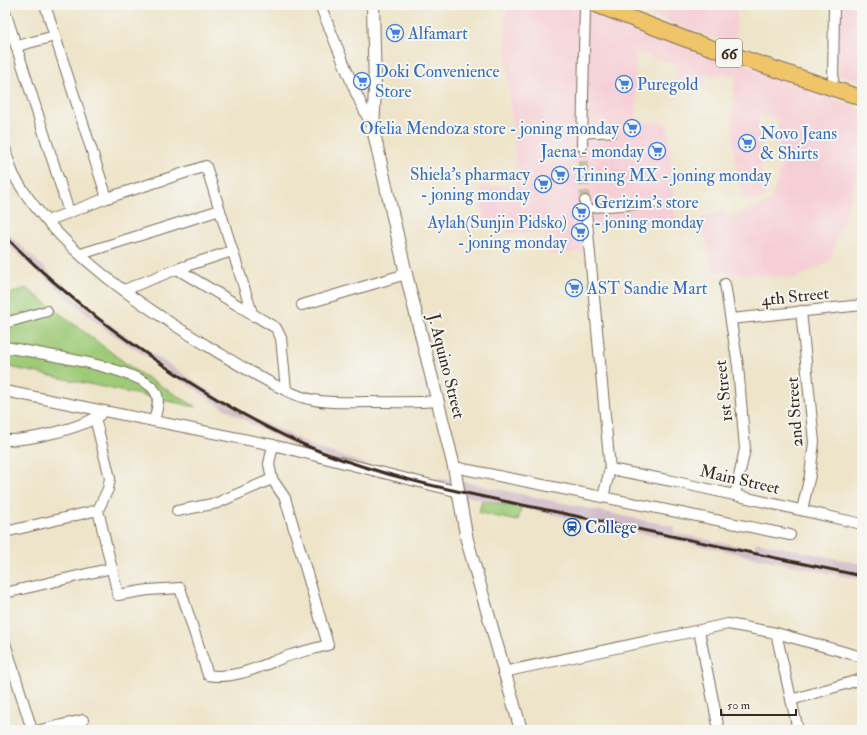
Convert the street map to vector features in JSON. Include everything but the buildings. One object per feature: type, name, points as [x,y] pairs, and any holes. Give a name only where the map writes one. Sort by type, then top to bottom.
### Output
[{"type":"main road","name":"66","points":[[597,5],[688,40],[862,98]]},
{"type":"street","points":[[46,5],[107,198]]},
{"type":"street","points":[[320,5],[356,93],[373,129]]},
{"type":"street","name":"J. Aquino Street","points":[[373,5],[375,89],[373,129],[406,274],[454,467],[467,540],[503,672],[521,730]]},
{"type":"street","points":[[582,146],[585,5]]},
{"type":"street","points":[[833,88],[834,5]]},
{"type":"street","points":[[5,11],[69,212]]},
{"type":"street","points":[[17,46],[55,36]]},
{"type":"street","points":[[582,134],[613,133]]},
{"type":"street","points":[[5,148],[15,178],[47,221],[81,254],[124,290],[184,331],[240,365],[286,390],[301,397],[315,401],[438,401]]},
{"type":"street","points":[[47,221],[107,198],[206,166],[253,316]]},
{"type":"street","points":[[603,497],[610,469],[585,205],[656,204]]},
{"type":"street","points":[[81,254],[220,210]]},
{"type":"street","points":[[124,290],[177,269],[232,251]]},
{"type":"street","points":[[177,269],[253,316],[276,328],[281,338],[286,390]]},
{"type":"street","points":[[302,305],[406,274]]},
{"type":"street","name":"1st Street","points":[[725,284],[738,366],[745,449],[735,495]]},
{"type":"street","name":"4th Street","points":[[731,319],[862,305]]},
{"type":"street","points":[[5,323],[47,310]]},
{"type":"street","name":"2nd Street","points":[[801,311],[814,442],[810,475],[802,510]]},
{"type":"street","points":[[5,347],[119,370],[146,383],[156,391],[158,404],[154,421]]},
{"type":"street","points":[[5,391],[273,445],[458,492]]},
{"type":"street","points":[[5,440],[17,441],[83,424],[106,411]]},
{"type":"street","points":[[95,418],[110,478],[108,489],[98,510],[118,595],[148,590],[180,588],[208,675],[220,678],[260,667],[287,656],[328,645],[285,498],[272,479],[269,464],[273,445]]},
{"type":"street","points":[[454,467],[790,535]]},
{"type":"street","name":"Main Street","points":[[610,469],[735,495],[862,524]]},
{"type":"street","points":[[177,511],[216,503],[272,479]]},
{"type":"street","points":[[5,532],[98,510]]},
{"type":"street","points":[[5,593],[112,568]]},
{"type":"street","points":[[503,672],[728,624],[776,633],[862,657]]},
{"type":"street","points":[[699,631],[720,730]]},
{"type":"street","points":[[776,633],[798,730]]},
{"type":"street","points":[[5,643],[8,663],[32,730]]},
{"type":"street","points":[[792,700],[862,679]]},
{"type":"street","points":[[40,730],[83,720]]},
{"type":"shaded area","points":[[508,5],[592,5],[862,110],[862,160],[830,261],[796,278],[714,272],[700,219],[722,211],[726,219],[770,202],[786,155],[779,153],[778,119],[758,116],[764,199],[744,200],[734,157],[732,113],[736,77],[723,74],[722,77],[706,74],[704,88],[675,78],[676,65],[635,52],[637,122],[667,123],[676,220],[583,227],[585,252],[547,255],[545,232],[506,233],[505,222],[484,223],[479,188],[517,184],[507,65],[505,18]]},
{"type":"shaded area","points":[[629,5],[737,5],[736,44],[690,30]]},
{"type":"shaded area","points":[[836,5],[862,5],[862,81],[837,74]]},
{"type":"shaded area","points":[[5,231],[77,298],[106,322],[136,343],[228,403],[260,421],[320,449],[381,469],[409,475],[464,482],[675,527],[674,533],[754,549],[756,542],[862,564],[862,580],[461,495],[317,456],[257,427],[225,409],[102,327],[19,255],[5,241]]},
{"type":"green space","points":[[26,288],[136,371],[196,407],[5,366],[5,296]]},
{"type":"green space","points":[[482,500],[521,508],[518,521],[479,513]]},
{"type":"tunnel","points":[[582,146],[585,201]]},
{"type":"railway","points":[[5,236],[25,256],[87,310],[155,359],[229,407],[282,435],[319,451],[375,470],[432,485],[862,576]]},
{"type":"place","name":"Alfamart","points":[[395,33]]},
{"type":"place","name":"Doki Convenience Store","points":[[362,81]]},
{"type":"place","name":"Puregold","points":[[624,84]]},
{"type":"place","name":"Ofelia Mendoza store - joning monday","points":[[632,128]]},
{"type":"place","name":"Novo Jeans & Shirts","points":[[747,143]]},
{"type":"place","name":"Jaena - monday","points":[[657,151]]},
{"type":"place","name":"Trining MX - joning monday","points":[[560,175]]},
{"type":"place","name":"Shiela's pharmacy - joning monday","points":[[543,184]]},
{"type":"place","name":"Gerizim's store - joning monday","points":[[581,212]]},
{"type":"place","name":"Aylah(Sunjin Pidsko) - joning monday","points":[[580,232]]},
{"type":"place","name":"AST Sandie Mart","points":[[574,288]]},
{"type":"place","name":"College","points":[[572,527]]}]
